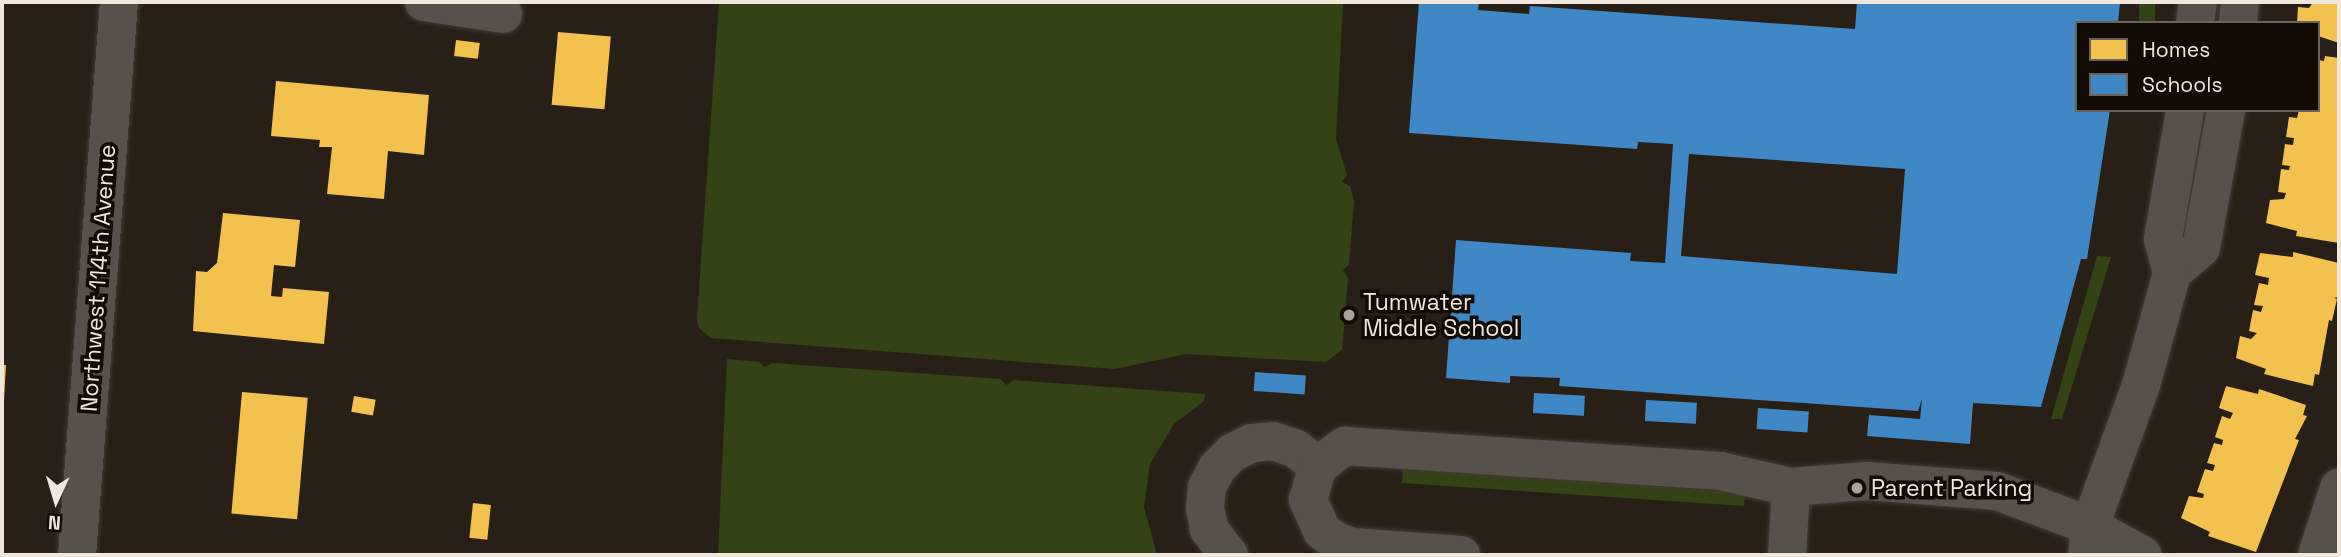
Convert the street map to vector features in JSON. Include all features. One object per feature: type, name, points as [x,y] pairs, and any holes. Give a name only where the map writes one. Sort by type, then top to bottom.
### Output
[{"type":"street","name":"Northwest 114th Avenue","points":[[77,555],[119,2]]},
{"type":"street","points":[[424,2],[503,14]]},
{"type":"street","points":[[2196,21],[2198,2]]},
{"type":"street","points":[[2238,21],[2240,2]]},
{"type":"street","points":[[2063,555],[2088,541],[2141,385],[2172,273],[2163,239],[2185,112]]},
{"type":"street","points":[[2172,273],[2201,248],[2226,112]]},
{"type":"street","points":[[1229,555],[1209,529],[1205,508],[1207,487],[1224,460],[1252,443],[1273,441],[1296,449],[1318,466]]},
{"type":"street","points":[[1461,555],[1352,547],[1324,548],[1322,531],[1308,499],[1318,466],[1345,446],[1720,471],[1791,487],[1866,481],[1997,491],[2088,541],[2142,555]]},
{"type":"street","points":[[1787,555],[1791,487]]},
{"type":"street","points":[[2318,555],[2339,488]]},
{"type":"green space","points":[[719,2],[1343,2],[1336,139],[1347,175],[1342,182],[1350,186],[1354,201],[1349,265],[1343,270],[1348,278],[1342,350],[1326,362],[1186,354],[1115,369],[711,338],[699,328],[697,318]]},
{"type":"green space","points":[[2139,2],[2155,2],[2155,21],[2139,21]]},
{"type":"green space","points":[[2097,256],[2111,257],[2062,419],[2051,419]]},
{"type":"green space","points":[[727,359],[760,362],[764,367],[773,363],[1001,379],[1006,385],[1014,380],[1205,394],[1204,401],[1174,424],[1150,464],[1144,507],[1157,555],[718,555]]},
{"type":"green space","points":[[1403,467],[1745,493],[1744,506],[1402,483]]},
{"type":"building: Homes","points":[[2313,2],[2339,2],[2339,43],[2320,37],[2320,21],[2297,21],[2298,7],[2309,8]]},
{"type":"building: Homes","points":[[558,32],[611,37],[604,109],[552,105]]},
{"type":"building: Homes","points":[[456,40],[480,43],[478,59],[454,56]]},
{"type":"building: Homes","points":[[2325,56],[2339,58],[2339,243],[2296,236],[2297,231],[2266,223],[2270,200],[2284,199],[2286,193],[2278,192],[2281,169],[2289,170],[2290,166],[2282,165],[2285,144],[2293,145],[2294,138],[2286,137],[2289,117],[2297,118],[2298,112],[2320,112],[2320,60],[2324,61]]},
{"type":"building: Homes","points":[[276,81],[429,95],[424,155],[388,151],[384,199],[327,194],[332,147],[319,147],[320,140],[271,136]]},
{"type":"building: Homes","points":[[223,213],[300,220],[295,267],[274,265],[271,296],[282,297],[283,288],[329,292],[324,344],[193,331],[196,271],[207,272],[217,263]]},
{"type":"building: Homes","points":[[2293,252],[2339,263],[2338,297],[2334,298],[2337,299],[2332,321],[2329,320],[2319,375],[2315,374],[2313,386],[2264,374],[2266,369],[2236,358],[2240,336],[2251,339],[2257,333],[2249,331],[2253,310],[2261,312],[2263,306],[2254,305],[2259,283],[2268,285],[2269,278],[2255,275],[2260,253],[2293,257]]},
{"type":"building: Homes","points":[[2,365],[6,365],[4,401],[2,401]]},
{"type":"building: Homes","points":[[2226,386],[2258,394],[2259,389],[2306,405],[2303,415],[2307,416],[2295,439],[2299,440],[2256,552],[2208,536],[2210,532],[2181,518],[2189,496],[2203,498],[2204,494],[2197,492],[2205,469],[2213,471],[2215,465],[2207,463],[2214,443],[2222,445],[2223,440],[2215,437],[2222,416],[2230,419],[2233,413],[2219,408]]},
{"type":"building: Homes","points":[[242,392],[308,398],[297,519],[231,514]]},
{"type":"building: Homes","points":[[354,396],[376,400],[373,416],[351,412]]},
{"type":"building: Homes","points":[[473,503],[491,505],[487,540],[469,538]]},
{"type":"building: Schools","points":[[1419,2],[1479,2],[1478,10],[1529,14],[1530,6],[1855,29],[1857,2],[2120,2],[2118,21],[2075,21],[2075,112],[2110,112],[2087,259],[2081,259],[2041,407],[1973,403],[1970,444],[1867,436],[1869,415],[1920,419],[1922,399],[1918,411],[1559,386],[1560,378],[1510,376],[1510,383],[1446,378],[1456,240],[1631,253],[1630,261],[1665,263],[1673,144],[1638,142],[1637,149],[1409,133]],"holes":[[[1689,154],[1905,169],[1897,274],[1681,256]]]},
{"type":"building: Schools","points":[[1255,372],[1306,376],[1305,395],[1254,391]]},
{"type":"building: Schools","points":[[1534,393],[1585,396],[1584,416],[1533,413]]},
{"type":"building: Schools","points":[[1646,400],[1697,403],[1696,424],[1645,421]]},
{"type":"building: Schools","points":[[1758,408],[1809,412],[1807,433],[1757,429]]},
{"type":"place","name":"Tumwater Middle School","points":[[1349,315]]},
{"type":"place","name":"Parent Parking","points":[[1857,488]]}]
